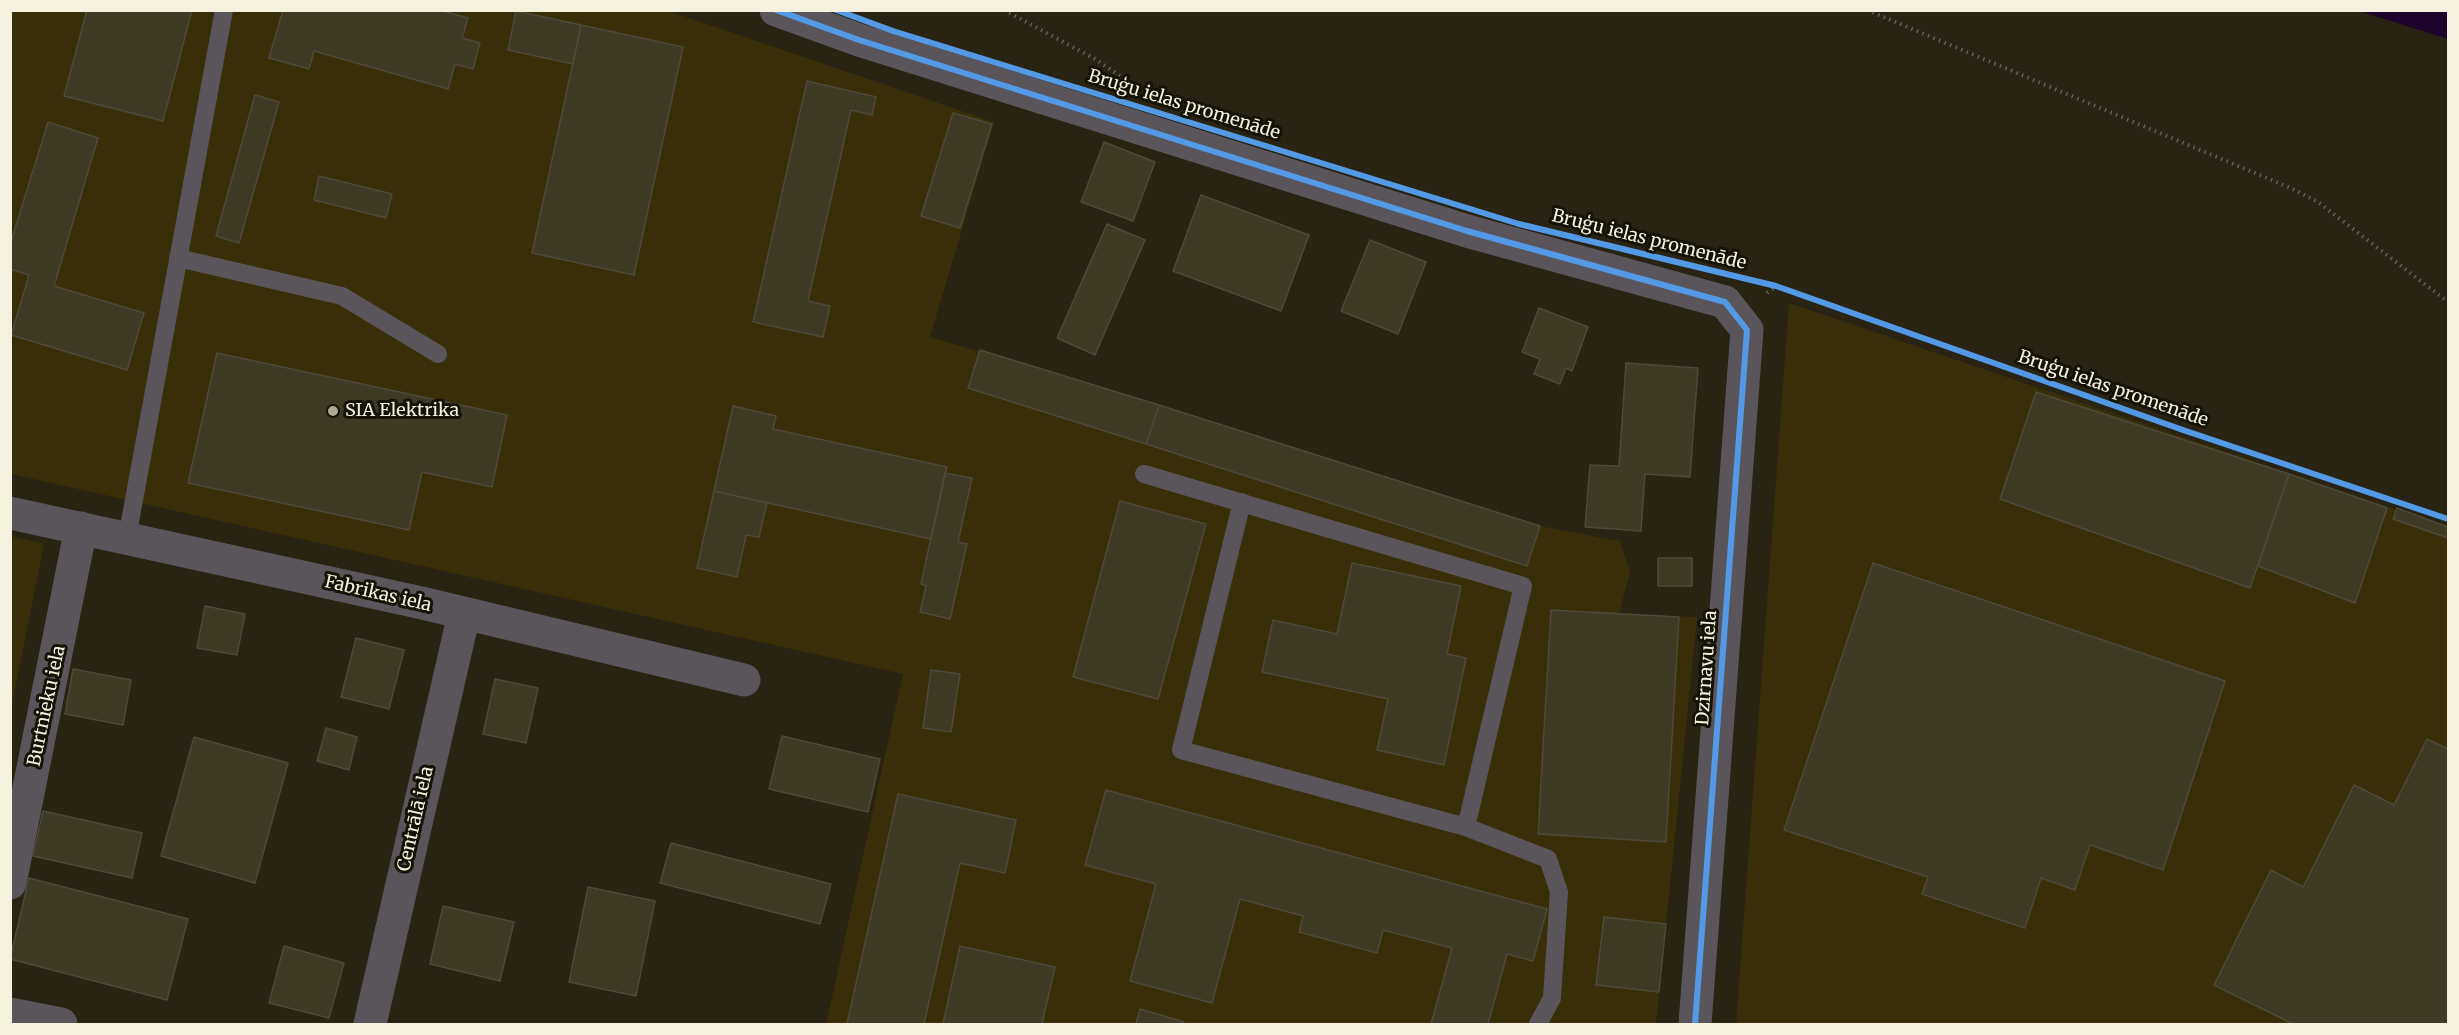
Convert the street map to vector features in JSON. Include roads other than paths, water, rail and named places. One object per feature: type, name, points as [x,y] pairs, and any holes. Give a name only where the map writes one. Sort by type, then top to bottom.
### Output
[{"type":"street","name":"Dzirnavu iela","points":[[776,10],[882,47],[1467,231],[1725,302],[1747,330],[1695,1024]]},
{"type":"street","name":"Fabrikas iela","points":[[10,513],[464,614],[744,680]]},
{"type":"street","name":"Burtnieku iela","points":[[10,883],[81,528]]},
{"type":"street","name":"Centrālā iela","points":[[370,1024],[464,614]]},
{"type":"street","points":[[10,1014],[62,1024]]},
{"type":"lane","points":[[127,538],[224,10]]},
{"type":"lane","points":[[178,258],[342,296],[438,354]]},
{"type":"lane","points":[[1143,474],[1523,586],[1466,828]]},
{"type":"lane","points":[[1242,502],[1182,750],[1466,828],[1548,859],[1559,892],[1552,998],[1538,1024]]},
{"type":"place","name":"SIA Elektrika","points":[[333,411]]}]
